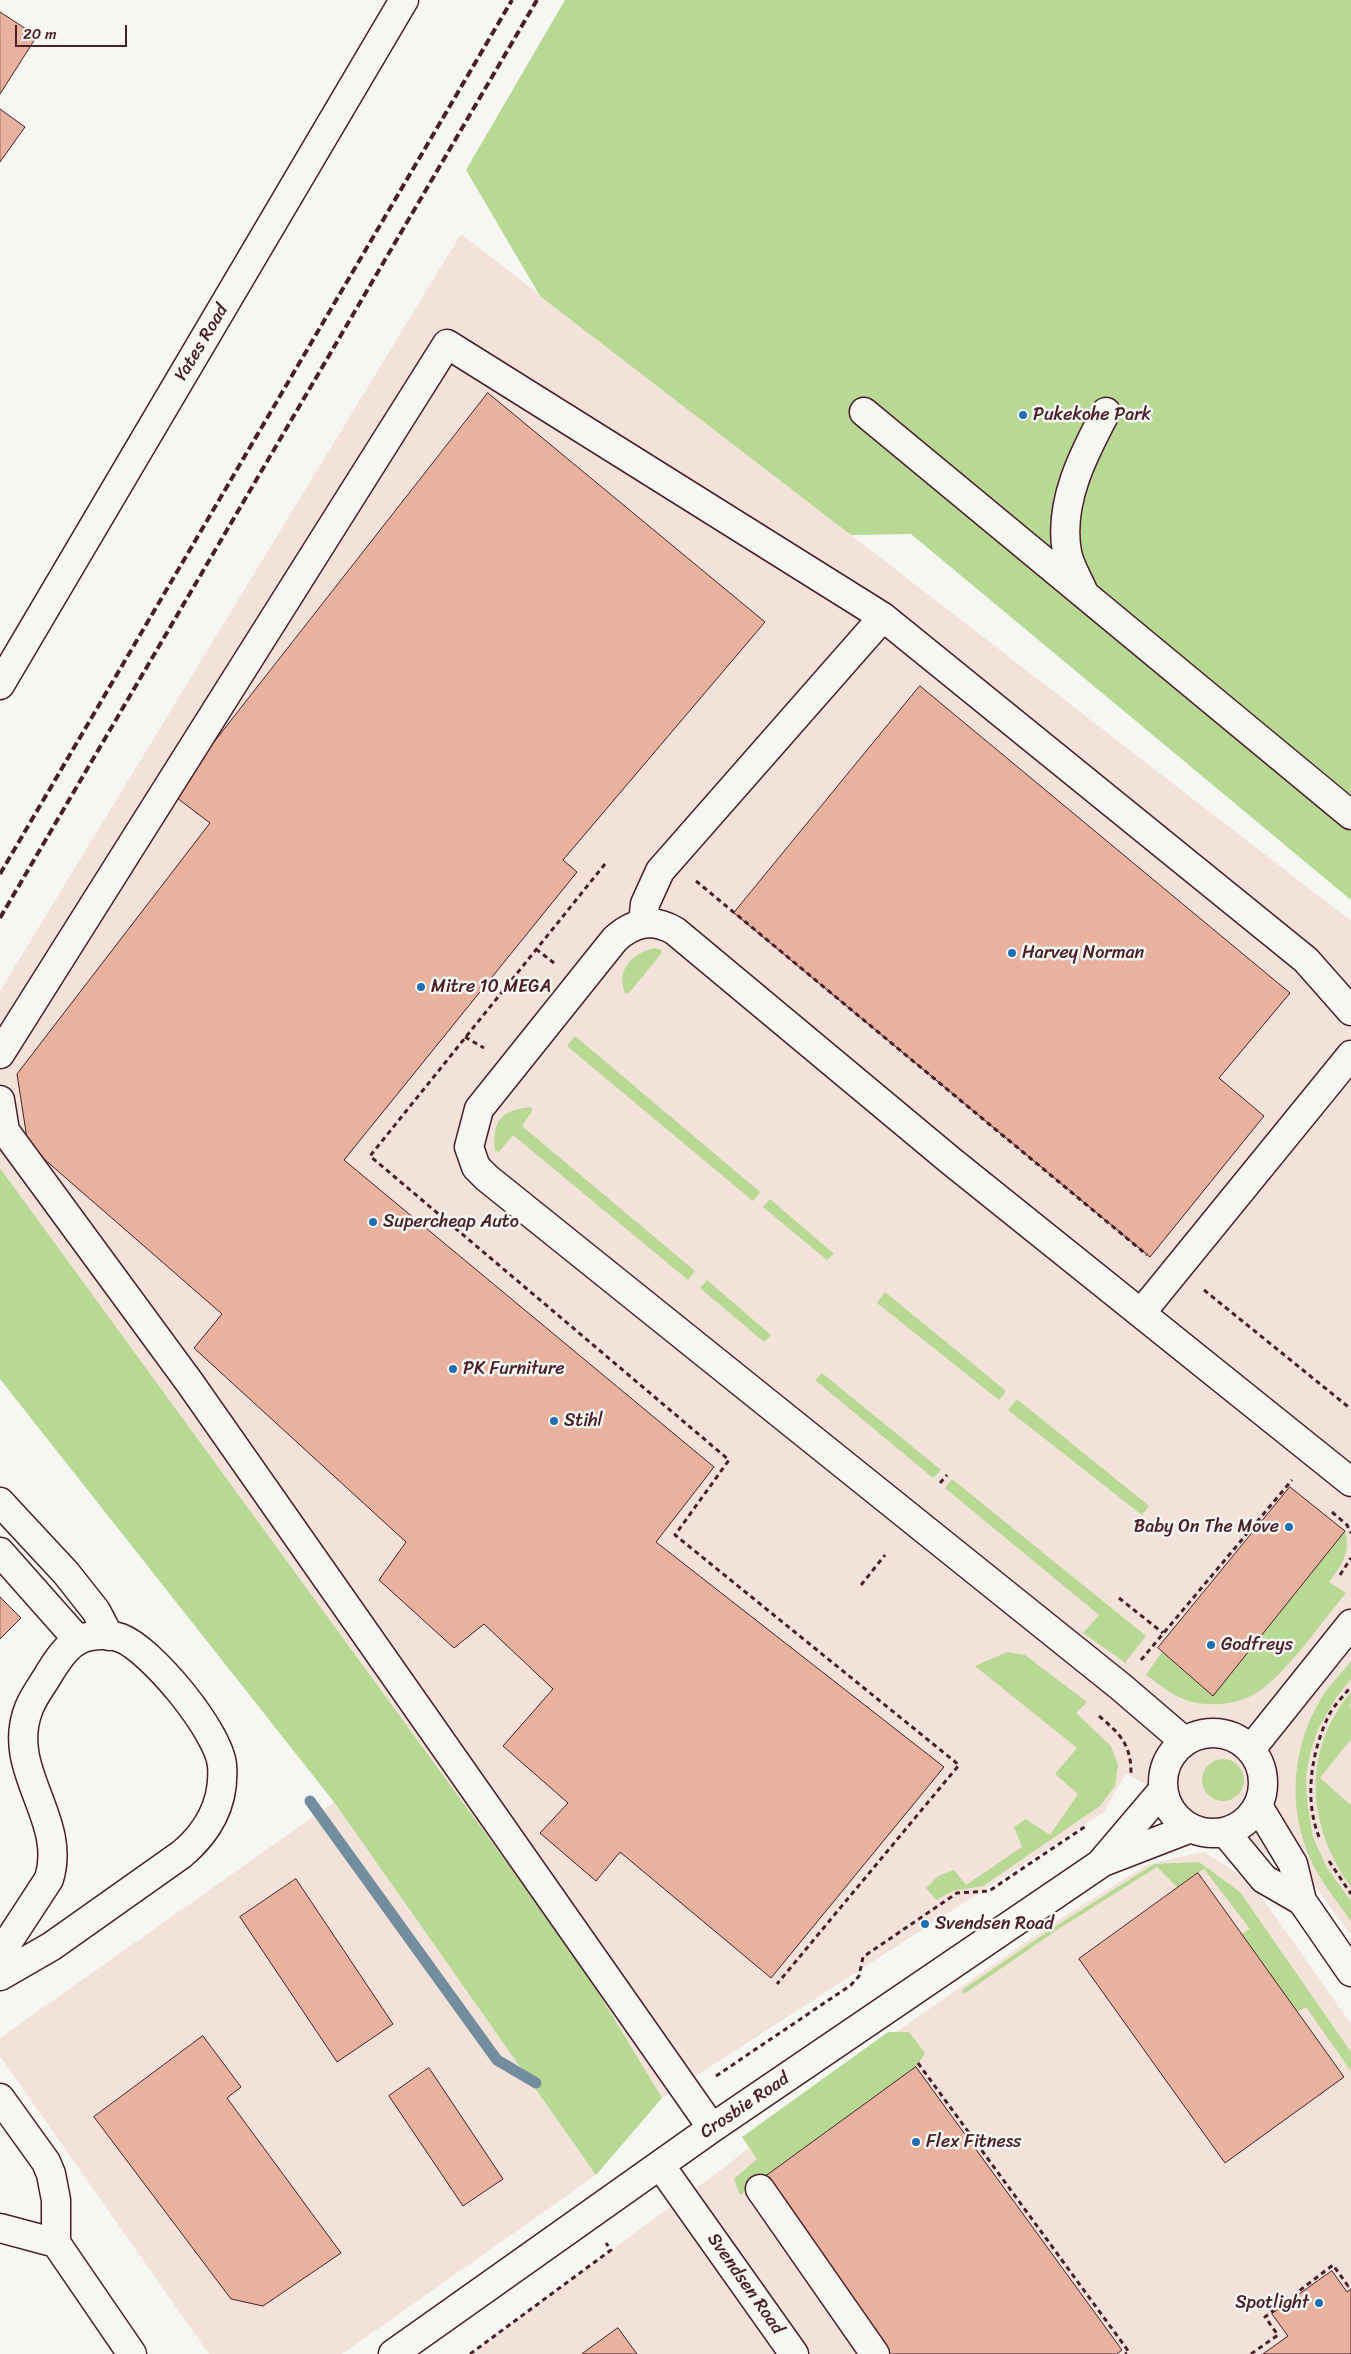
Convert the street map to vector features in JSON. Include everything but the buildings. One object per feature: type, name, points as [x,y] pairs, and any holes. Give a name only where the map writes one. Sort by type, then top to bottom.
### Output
[{"type":"street","name":"Yates Road","points":[[0,685],[404,0]]},
{"type":"street","points":[[0,1054],[447,344],[883,617],[1306,960],[1351,1011]]},
{"type":"street","points":[[864,412],[1351,815]]},
{"type":"street","points":[[1084,595],[1067,552],[1067,509],[1081,460],[1106,412]]},
{"type":"street","points":[[643,923],[645,904],[660,872],[883,617]]},
{"type":"street","points":[[1184,1741],[1121,1687],[476,1167],[469,1147],[479,1109],[615,939],[625,930],[643,923],[662,924],[675,931],[951,1161],[1351,1482]]},
{"type":"street","points":[[1141,1313],[1351,1055]]},
{"type":"street","points":[[0,1100],[5,1131],[190,1383],[712,2128]]},
{"type":"street","points":[[0,1502],[66,1573],[96,1611],[109,1636]]},
{"type":"street","points":[[0,1552],[78,1640]]},
{"type":"street","points":[[1251,1749],[1351,1624]]},
{"type":"street","points":[[0,1954],[49,1879],[53,1866],[52,1837],[46,1816],[28,1775],[25,1760],[23,1742],[29,1708],[59,1657],[78,1640],[97,1635],[121,1638],[148,1655],[211,1733],[222,1763],[221,1794],[217,1809],[198,1840],[182,1854],[52,1946],[0,1976]]},
{"type":"street","points":[[1218,1733],[1238,1740],[1251,1749],[1259,1762],[1263,1776],[1258,1806],[1238,1827],[1225,1832],[1208,1833],[1191,1828],[1178,1819],[1168,1806],[1162,1791],[1166,1763],[1173,1751],[1184,1741],[1197,1734],[1218,1733]]},
{"type":"street","name":"Crosbie Road","points":[[1100,1864],[1162,1791]]},
{"type":"street","points":[[1258,1806],[1293,1864],[1302,1901],[1351,1972]]},
{"type":"street","name":"Crosbie Road","points":[[393,2354],[588,2218],[712,2128],[1100,1864],[1191,1828]]},
{"type":"street","points":[[1225,1832],[1264,1879],[1302,1901]]},
{"type":"street","points":[[0,2098],[46,2162],[51,2174],[56,2200],[56,2243],[132,2354]]},
{"type":"street","name":"Svendsen Road","points":[[660,2165],[794,2354]]},
{"type":"street","points":[[760,2189],[875,2354]]},
{"type":"street","points":[[0,2228],[56,2243]]},
{"type":"path","points":[[604,864],[370,1156],[729,1460],[675,1535],[959,1765],[777,1984]]},
{"type":"path","points":[[691,886],[696,880],[1150,1256]]},
{"type":"path","points":[[1204,1289],[1351,1409]]},
{"type":"path","points":[[940,1483],[947,1474]]},
{"type":"path","points":[[1137,1665],[1291,1479],[1298,1485]]},
{"type":"path","points":[[1326,1508],[1347,1525],[1351,1533]]},
{"type":"path","points":[[861,1585],[885,1555]]},
{"type":"path","points":[[1340,1575],[1351,1558]]},
{"type":"path","points":[[1119,1598],[1163,1633]]},
{"type":"path","points":[[1320,1840],[1309,1799],[1315,1753],[1328,1716],[1351,1686]]},
{"type":"path","points":[[1326,1857],[1351,1894]]},
{"type":"path","points":[[918,2063],[1129,2352],[1126,2354]]},
{"type":"path","points":[[470,2354],[611,2250],[588,2218]]},
{"type":"path","points":[[1251,2354],[1278,2335],[1265,2317],[1333,2265],[1348,2286],[1351,2284]]},
{"type":"shaded area","points":[[461,234],[1351,921],[1351,1935],[1311,1881],[1126,1773],[1104,1812],[662,2098],[583,1967],[0,1168],[0,991]]},
{"type":"shaded area","points":[[334,1802],[596,2175],[342,2354],[209,2354],[0,2056],[0,2038]]},
{"type":"shaded area","points":[[1204,1852],[1251,1882],[1351,2024],[1351,2354],[470,2354],[722,2169],[896,2032],[1052,1924],[1148,1864]]},
{"type":"green space","name":"Pukekohe Park","points":[[565,0],[1351,0],[1351,900],[911,534],[851,535],[540,296],[466,170]]},
{"type":"green space","points":[[654,948],[662,950],[661,954],[629,993],[625,993],[623,984],[624,970],[639,954]]},
{"type":"green space","points":[[575,1036],[760,1192],[753,1201],[567,1046]]},
{"type":"green space","points":[[531,1107],[532,1111],[522,1126],[695,1271],[688,1280],[513,1135],[499,1152],[495,1151],[495,1132],[500,1119],[512,1111]]},
{"type":"green space","points":[[0,1168],[583,1967],[662,2098],[596,2175],[334,1802],[0,1379]]},
{"type":"green space","points":[[770,1199],[834,1254],[827,1260],[763,1207]]},
{"type":"green space","points":[[707,1280],[771,1335],[764,1342],[700,1288]]},
{"type":"green space","points":[[885,1292],[1006,1391],[999,1400],[877,1303]]},
{"type":"green space","points":[[822,1373],[941,1470],[933,1478],[815,1380]]},
{"type":"green space","points":[[1017,1399],[1149,1506],[1142,1515],[1008,1410]]},
{"type":"green space","points":[[952,1479],[1146,1636],[1126,1661],[1127,1664],[1083,1633],[1099,1615],[945,1488]]},
{"type":"green space","points":[[1345,1531],[1347,1539],[1346,1553],[1341,1565],[1329,1582],[1346,1593],[1291,1662],[1256,1693],[1240,1700],[1223,1704],[1197,1703],[1178,1697],[1146,1675],[1162,1652],[1213,1696]]},
{"type":"green space","points":[[1007,1652],[1025,1655],[1087,1702],[1076,1713],[1111,1746],[1118,1765],[1115,1786],[1100,1806],[983,1886],[953,1891],[936,1900],[926,1888],[938,1876],[954,1870],[966,1885],[1022,1847],[1014,1827],[1026,1819],[1050,1835],[1078,1794],[1055,1774],[1077,1748],[975,1666]]},
{"type":"green space","points":[[1351,1661],[1351,1679],[1336,1698],[1318,1729],[1310,1754],[1306,1777],[1307,1801],[1313,1837],[1327,1868],[1351,1901],[1351,1921],[1318,1874],[1308,1853],[1300,1830],[1296,1785],[1298,1762],[1311,1718],[1325,1692]]},
{"type":"green space","points":[[1351,1692],[1351,1702],[1349,1705],[1351,1709],[1351,1739],[1320,1778],[1351,1805],[1351,1887],[1336,1864],[1325,1839],[1318,1814],[1316,1789],[1317,1764],[1324,1739],[1335,1715]]},
{"type":"green space","points":[[1223,1759],[1238,1765],[1244,1780],[1238,1795],[1223,1801],[1208,1795],[1202,1780],[1208,1765]]},
{"type":"green space","points":[[1199,1862],[1240,1892],[1351,2052],[1351,2071],[1306,2007],[1297,2012],[1242,1934],[1250,1929],[1204,1869],[1177,1887],[1157,1867],[1057,1930],[964,1994],[962,1990],[1056,1926],[1154,1864]]},
{"type":"green space","points":[[888,2032],[909,2032],[925,2053],[916,2067],[740,2195],[734,2179],[757,2159],[742,2137]]},
{"type":"waterway","points":[[310,1801],[497,2060],[536,2083]]},
{"type":"railway","points":[[0,874],[512,0]]},
{"type":"railway","points":[[0,918],[537,0]]},
{"type":"place","name":"Pukekohe Park","points":[[1023,415]]},
{"type":"place","name":"Harvey Norman","points":[[1012,953]]},
{"type":"place","name":"Mitre 10 MEGA","points":[[421,987]]},
{"type":"place","name":"Supercheap Auto","points":[[373,1222]]},
{"type":"place","name":"PK Furniture","points":[[453,1369]]},
{"type":"place","name":"Stihl","points":[[554,1421]]},
{"type":"place","name":"Baby On The Move","points":[[1289,1527]]},
{"type":"place","name":"Godfreys","points":[[1211,1645]]},
{"type":"place","name":"Svendsen Road","points":[[925,1924]]},
{"type":"place","name":"Flex Fitness","points":[[916,2142]]},
{"type":"place","name":"Spotlight","points":[[1319,2303]]}]
